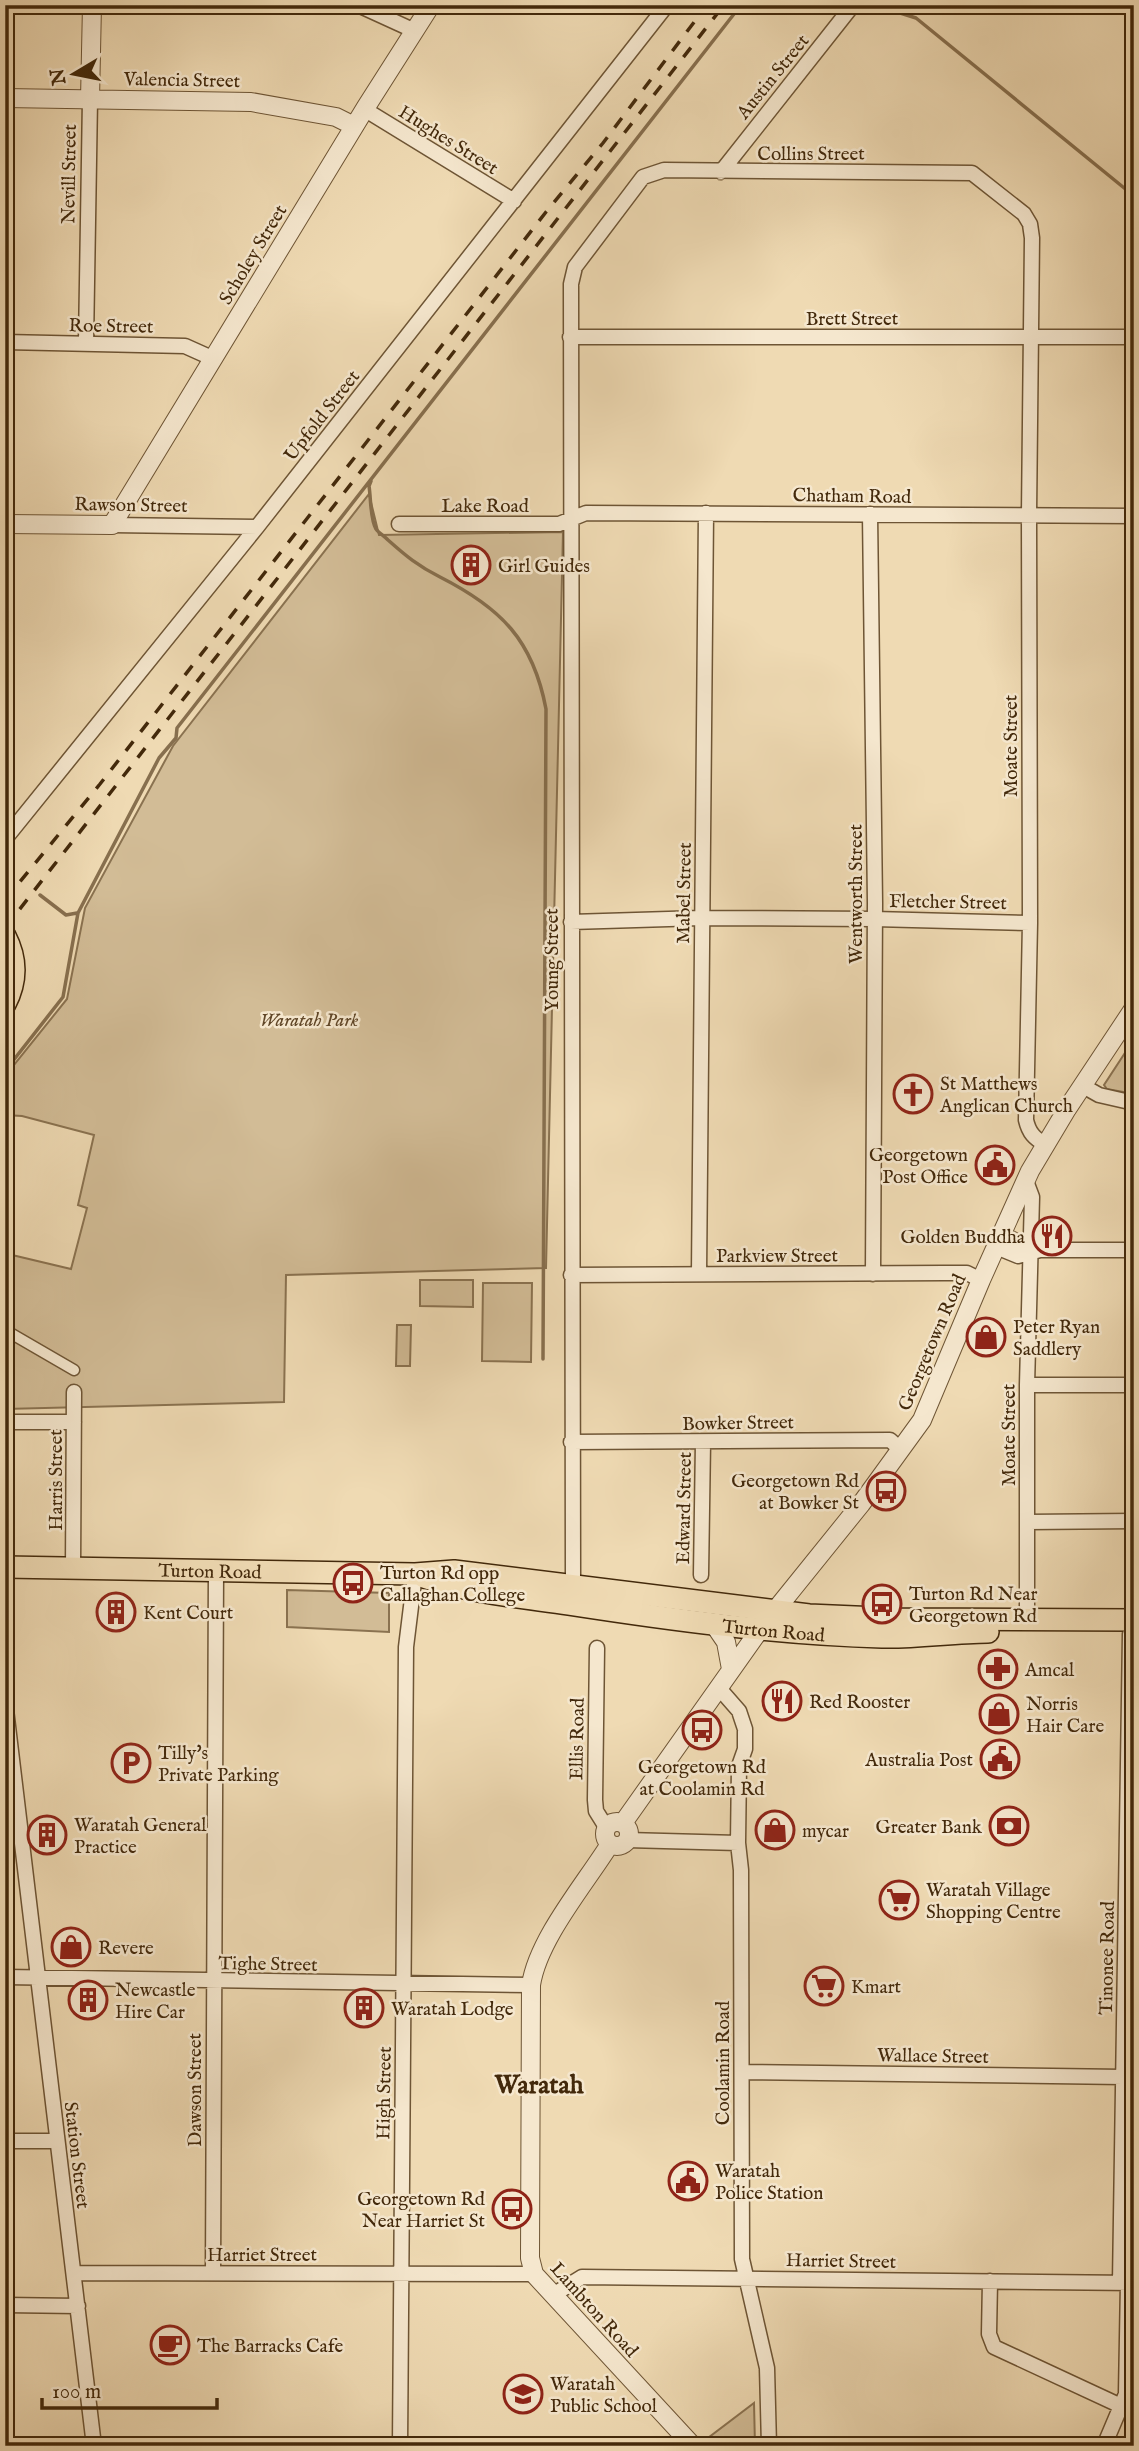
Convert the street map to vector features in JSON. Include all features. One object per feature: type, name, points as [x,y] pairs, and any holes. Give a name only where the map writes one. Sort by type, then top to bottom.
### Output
[{"type":"main road","points":[[5,936],[14,957],[13,982],[5,1004]]},
{"type":"main road","name":"Turton Road","points":[[5,1567],[415,1574],[453,1571],[573,1584],[776,1612],[901,1619],[1027,1619],[1133,1629]]},
{"type":"main road","name":"Turton Road","points":[[415,1574],[452,1587],[808,1634],[886,1637],[1133,1629]]},
{"type":"street","name":"Nevill Street","points":[[86,343],[92,5]]},
{"type":"street","points":[[358,5],[415,31]]},
{"type":"street","name":"Scholey Street","points":[[112,525],[364,109],[431,5]]},
{"type":"street","name":"Austin Street","points":[[721,172],[853,5]]},
{"type":"street","name":"Upfold Street","points":[[5,839],[257,527],[514,201],[659,8]]},
{"type":"street","name":"Valencia Street","points":[[5,98],[251,102],[336,117],[354,126]]},
{"type":"street","name":"Hughes Street","points":[[364,109],[514,201]]},
{"type":"street","name":"Collins Street","points":[[570,337],[571,284],[575,267],[643,177],[664,170],[972,173],[1024,214],[1030,225],[1030,338]]},
{"type":"street","name":"Brett Street","points":[[570,337],[1134,337]]},
{"type":"street","name":"Young Street","points":[[570,337],[573,664],[570,922],[573,1584]]},
{"type":"street","name":"Moate Street","points":[[1030,338],[1030,923],[1026,1120],[1029,1131],[1046,1145]]},
{"type":"street","name":"Roe Street","points":[[5,342],[185,346],[214,359]]},
{"type":"street","name":"Chatham Road","points":[[571,520],[586,513],[1134,516]]},
{"type":"street","name":"Mabel Street","points":[[699,1274],[706,513]]},
{"type":"street","name":"Wentworth Street","points":[[870,514],[874,919],[873,1274]]},
{"type":"street","name":"Lake Road","points":[[399,524],[559,524],[571,520]]},
{"type":"street","name":"Rawson Street","points":[[5,524],[257,527]]},
{"type":"street","name":"Fletcher Street","points":[[570,922],[701,918],[1030,923]]},
{"type":"street","name":"Georgetown Road","points":[[532,2266],[531,1985],[533,1969],[544,1945],[718,1687],[922,1420],[1026,1181],[1134,1008]]},
{"type":"street","points":[[1083,1086],[1099,1096],[1134,1103]]},
{"type":"street","name":"Moate Street","points":[[1026,1181],[1032,1198],[1027,1385],[1027,1619]]},
{"type":"street","points":[[999,1241],[1024,1245],[1031,1252],[1134,1250]]},
{"type":"street","name":"Parkview Street","points":[[571,1275],[967,1273],[981,1280]]},
{"type":"street","points":[[5,1330],[74,1370]]},
{"type":"street","points":[[1027,1385],[1134,1385]]},
{"type":"street","name":"Harris Street","points":[[74,1392],[74,1568]]},
{"type":"street","points":[[5,1422],[74,1422]]},
{"type":"street","name":"Bowker Street","points":[[571,1442],[890,1440],[901,1450]]},
{"type":"street","name":"Edward Street","points":[[701,1575],[703,1442]]},
{"type":"street","points":[[1028,1522],[1134,1521]]},
{"type":"street","name":"Dawson Street","points":[[213,2273],[216,1570]]},
{"type":"street","name":"High Street","points":[[400,2446],[406,1647],[415,1574]]},
{"type":"street","points":[[713,1623],[726,1642],[732,1669]]},
{"type":"street","name":"Tinonee Road","points":[[1104,2446],[1128,2409],[1124,2077],[1133,1629]]},
{"type":"street","name":"Ellis Road","points":[[597,1648],[596,1811],[617,1834]]},
{"type":"street","name":"Coolamin Road","points":[[718,1687],[739,1711],[745,1729],[745,1749],[739,1766],[738,1843],[741,1870],[742,2259],[767,2368],[769,2446]]},
{"type":"street","name":"Station Street","points":[[5,1701],[10,1772],[38,1978],[94,2446]]},
{"type":"street","points":[[617,1834],[738,1843]]},
{"type":"street","name":"Tighe Street","points":[[5,1977],[531,1985]]},
{"type":"street","name":"Wallace Street","points":[[742,2072],[1124,2077]]},
{"type":"street","points":[[5,2141],[57,2141]]},
{"type":"street","name":"Harriet Street","points":[[74,2273],[401,2274],[532,2266]]},
{"type":"street","name":"Lambton Road","points":[[532,2266],[553,2295],[693,2446]]},
{"type":"street","name":"Harriet Street","points":[[553,2295],[582,2277],[1127,2283]]},
{"type":"street","points":[[990,2281],[989,2334],[994,2347],[1128,2409]]},
{"type":"street","points":[[5,2305],[78,2306]]},
{"type":"green space","name":"Waratah Park","points":[[369,494],[379,535],[563,532],[546,1268],[286,1275],[284,1402],[5,1409],[5,1265],[9,1266],[12,1255],[71,1269],[87,1208],[78,1205],[94,1135],[22,1116],[5,1115],[5,1076],[67,999],[85,908],[173,746]]},
{"type":"green space","points":[[1134,1039],[1134,1094],[1107,1089],[1104,1085]]},
{"type":"green space","points":[[420,1280],[473,1280],[473,1307],[420,1306]]},
{"type":"green space","points":[[483,1283],[532,1283],[531,1362],[482,1361]]},
{"type":"green space","points":[[397,1325],[411,1325],[410,1366],[396,1366]]},
{"type":"green space","points":[[287,1590],[389,1593],[389,1632],[287,1627]]},
{"type":"green space","points":[[754,2403],[755,2446],[708,2446],[704,2441]]},
{"type":"waterway","points":[[5,1071],[63,997],[78,913],[159,758],[176,738],[177,728],[741,5]]},
{"type":"waterway","points":[[875,5],[916,18],[1134,196]]},
{"type":"waterway","points":[[371,481],[371,508],[376,529],[419,565],[462,589],[497,614],[523,645],[533,664],[546,709],[543,1359]]},
{"type":"waterway","points":[[5,868],[12,873]]},
{"type":"waterway","points":[[40,895],[66,915],[77,913]]},
{"type":"railway","points":[[5,900],[100,784],[546,212],[603,143],[707,5]]},
{"type":"railway","points":[[5,928],[724,5]]},
{"type":"place","name":"Girl Guides","points":[[471,565]]},
{"type":"place","name":"St Matthews Anglican Church","points":[[913,1094]]},
{"type":"place","name":"Georgetown Post Office","points":[[995,1165]]},
{"type":"place","name":"Golden Buddha","points":[[1052,1236]]},
{"type":"place","name":"Peter Ryan Saddlery","points":[[986,1337]]},
{"type":"place","name":"Georgetown Rd at Bowker St","points":[[886,1491]]},
{"type":"place","name":"Turton Rd opp Callaghan College","points":[[353,1583]]},
{"type":"place","name":"Turton Rd Near Georgetown Rd","points":[[882,1604]]},
{"type":"place","name":"Kent Court","points":[[116,1612]]},
{"type":"place","name":"Amcal","points":[[998,1669]]},
{"type":"place","name":"Red Rooster","points":[[782,1701]]},
{"type":"place","name":"Norris Hair Care","points":[[999,1714]]},
{"type":"place","name":"Georgetown Rd at Coolamin Rd","points":[[702,1730]]},
{"type":"place","name":"Australia Post","points":[[1000,1759]]},
{"type":"place","name":"Tilly's Private Parking","points":[[131,1763]]},
{"type":"place","name":"Greater Bank","points":[[1009,1826]]},
{"type":"place","name":"mycar","points":[[775,1830]]},
{"type":"place","name":"Waratah General Practice","points":[[47,1835]]},
{"type":"place","name":"Waratah Village Shopping Centre","points":[[899,1900]]},
{"type":"place","name":"Revere","points":[[71,1947]]},
{"type":"place","name":"Kmart","points":[[824,1986]]},
{"type":"place","name":"Newcastle Hire Car","points":[[88,2000]]},
{"type":"place","name":"Waratah Lodge","points":[[364,2008]]},
{"type":"place","name":"Waratah Police Station","points":[[688,2181]]},
{"type":"place","name":"Georgetown Rd Near Harriet St","points":[[512,2209]]},
{"type":"place","name":"The Barracks Cafe","points":[[170,2345]]},
{"type":"place","name":"Waratah Public School","points":[[523,2394]]},
{"type":"district","name":"Waratah","points":[[539,2084]]}]
